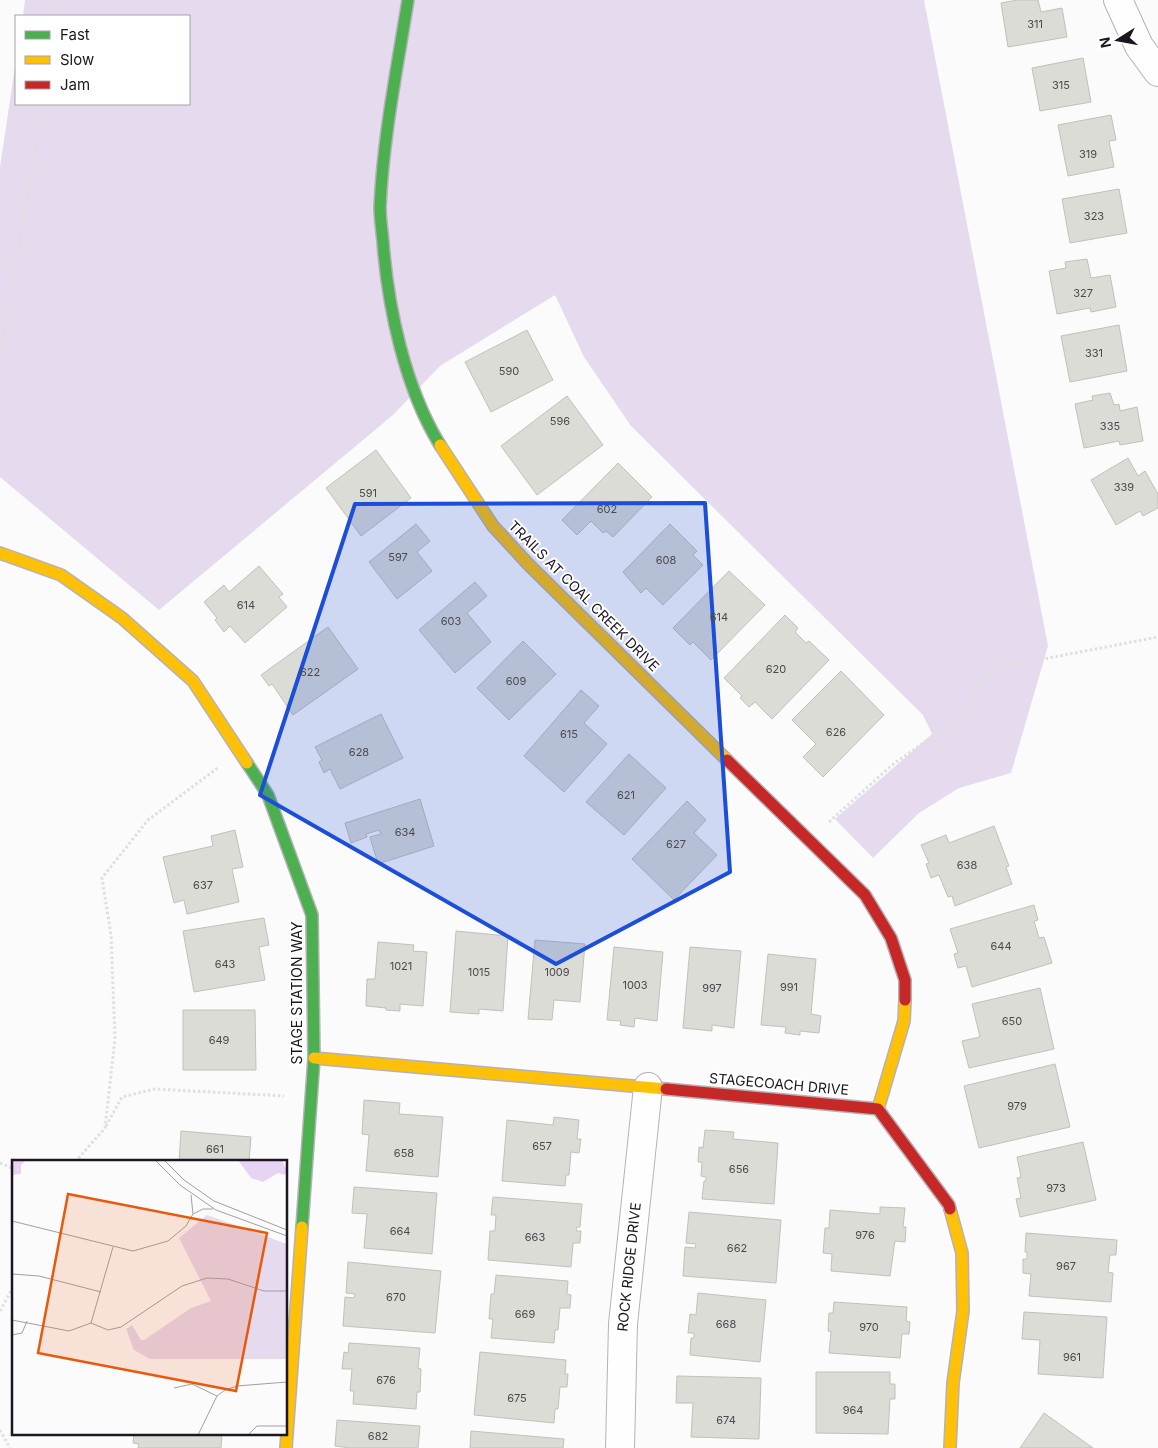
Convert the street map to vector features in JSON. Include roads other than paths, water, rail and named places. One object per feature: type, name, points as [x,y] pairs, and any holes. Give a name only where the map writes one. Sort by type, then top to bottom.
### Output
[{"type":"street","name":"TRAILS AT COAL CREEK DRIVE","points":[[408,0],[386,143],[380,209],[385,273],[403,360],[428,426],[462,482],[493,526],[528,564],[865,895],[891,938],[905,980],[904,1021],[878,1109]]},
{"type":"street","points":[[1118,0],[1139,46],[1158,72]]},
{"type":"street","name":"STAGE STATION WAY","points":[[0,553],[61,575],[122,618],[193,681],[268,795],[312,915],[314,1058],[288,1420]]},
{"type":"street","name":"STAGECOACH DRIVE","points":[[314,1058],[878,1109]]},
{"type":"street","name":"ROCK RIDGE DRIVE","points":[[620,1448],[623,1324],[648,1087]]},
{"type":"street","points":[[878,1109],[949,1205],[962,1253],[964,1311],[953,1383],[950,1448]]}]
